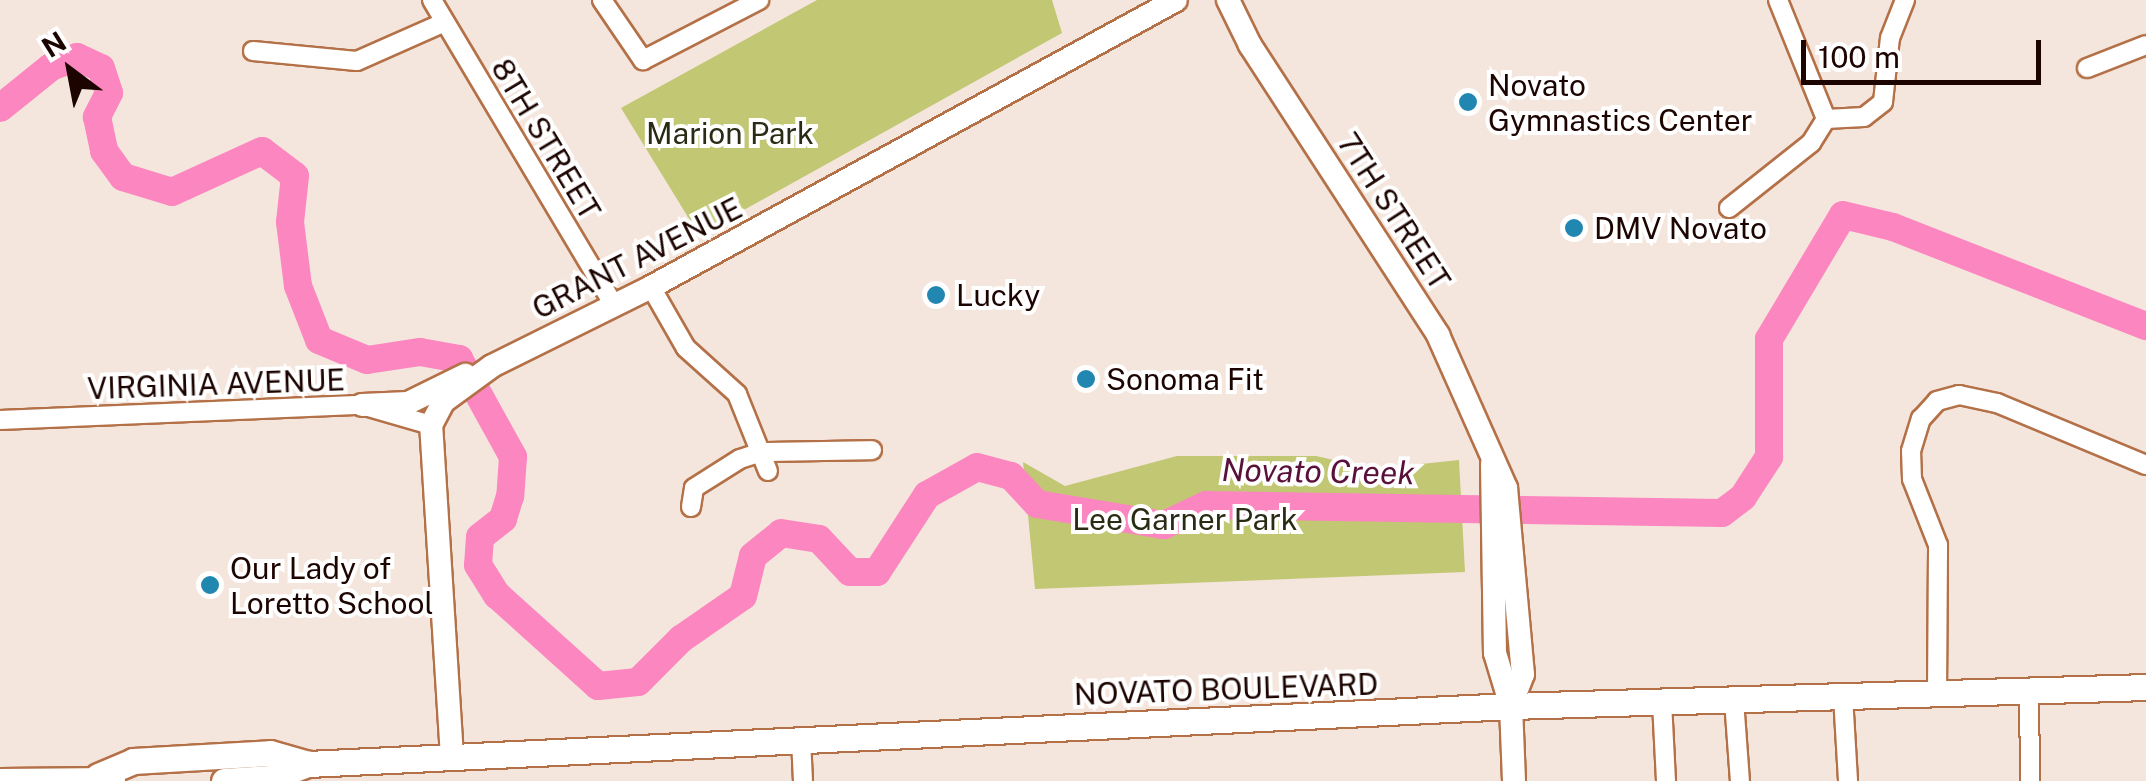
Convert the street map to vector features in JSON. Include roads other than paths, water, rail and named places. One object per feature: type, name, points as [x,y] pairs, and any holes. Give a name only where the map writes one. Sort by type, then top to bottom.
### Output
[{"type":"main road","name":"NOVATO BOULEVARD","points":[[224,781],[271,778],[308,764],[801,739],[1512,706],[2028,694],[2146,687]]},
{"type":"main road","name":"NOVATO BOULEVARD","points":[[0,781],[107,778],[133,761],[202,756],[270,753],[308,764]]},
{"type":"street","name":"8TH STREET","points":[[432,0],[614,306]]},
{"type":"street","points":[[602,0],[643,60],[759,0]]},
{"type":"street","name":"GRANT AVENUE","points":[[362,406],[408,402],[461,381],[651,288],[1176,0]]},
{"type":"street","name":"7TH STREET","points":[[1228,0],[1250,45],[1438,334],[1492,464],[1503,546],[1495,653],[1512,706],[1514,781]]},
{"type":"street","points":[[1778,0],[1826,119]]},
{"type":"street","points":[[1826,119],[1864,117],[1882,102],[1890,38],[1904,0]]},
{"type":"street","points":[[253,51],[357,60],[445,22]]},
{"type":"street","points":[[2087,68],[2146,45]]},
{"type":"street","points":[[1729,208],[1811,143],[1826,119]]},
{"type":"street","points":[[651,288],[686,348],[736,394],[768,471]]},
{"type":"street","points":[[452,757],[431,425],[461,381]]},
{"type":"street","points":[[1937,694],[1938,546],[1912,480],[1910,451],[1921,419],[1937,401],[1959,395],[1998,403],[2146,464]]},
{"type":"street","name":"VIRGINIA AVENUE","points":[[0,420],[362,406],[431,425]]},
{"type":"street","points":[[691,507],[694,488],[762,452],[872,450]]},
{"type":"street","points":[[2028,694],[2030,781]]},
{"type":"street","points":[[1843,696],[1848,781]]},
{"type":"street","points":[[1734,700],[1740,781]]},
{"type":"street","points":[[1662,702],[1666,781]]},
{"type":"street","points":[[801,739],[803,781]]},
{"type":"waterway","name":"Novato Creek","points":[[0,108],[51,67],[77,57],[101,68],[109,93],[97,117],[104,151],[123,177],[172,192],[262,151],[295,176],[290,222],[298,286],[319,340],[367,360],[420,352],[459,359],[513,457],[510,496],[503,519],[480,537],[478,565],[497,595],[598,686],[638,682],[681,639],[743,596],[753,556],[781,533],[819,539],[850,572],[877,572],[927,495],[977,467],[1011,476],[1037,504],[1164,525],[1206,505],[1722,513],[1743,497],[1769,457],[1769,339],[1843,215],[1893,227],[2146,326]]},
{"type":"place","name":"Novato Gymnastics Center","points":[[1468,102]]},
{"type":"place","name":"DMV Novato","points":[[1574,228]]},
{"type":"place","name":"Lucky","points":[[936,295]]},
{"type":"place","name":"Sonoma Fit","points":[[1086,379]]},
{"type":"place","name":"Our Lady of Loretto School","points":[[210,585]]},
{"type":"park label","name":"Marion Park","points":[[730,133]]},
{"type":"park label","name":"Lee Garner Park","points":[[1185,519]]}]
